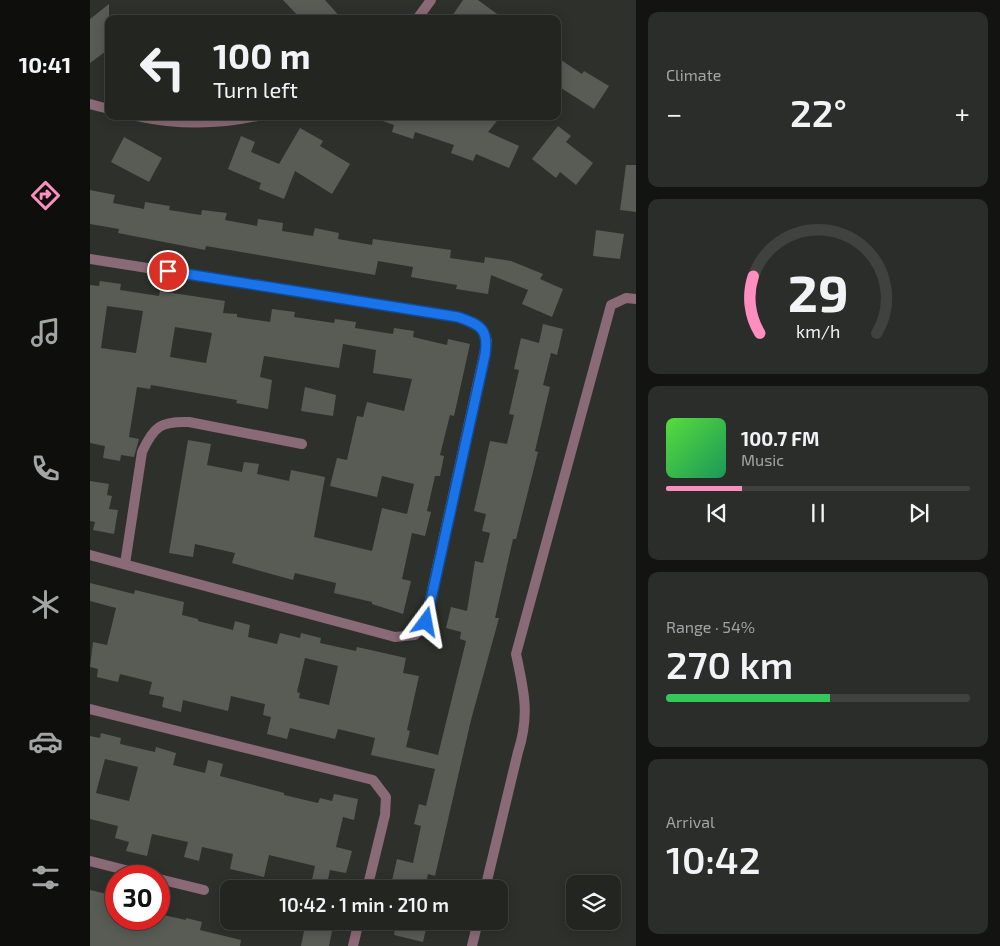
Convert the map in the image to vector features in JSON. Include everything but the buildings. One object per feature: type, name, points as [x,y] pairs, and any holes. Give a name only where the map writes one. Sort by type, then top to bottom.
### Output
[{"type":"street","points":[[420,15],[431,0]]},
{"type":"street","points":[[90,104],[105,108]]},
{"type":"street","points":[[163,120],[208,124],[232,120]]},
{"type":"street","points":[[90,259],[458,317],[474,322],[484,330],[487,341],[426,622],[415,635],[395,638],[90,555]]},
{"type":"street","points":[[487,880],[518,752],[525,731],[526,700],[516,654],[611,305],[626,298],[636,299]]},
{"type":"street","points":[[126,564],[142,452],[149,436],[159,425],[174,421],[189,422],[302,444]]},
{"type":"street","points":[[90,709],[373,780],[386,797],[385,815],[369,880]]},
{"type":"street","points":[[90,861],[106,865]]},
{"type":"street","points":[[170,882],[204,890]]},
{"type":"street","points":[[353,946],[357,930]]},
{"type":"street","points":[[472,946],[476,930]]},
{"type":"route","points":[[168,271],[458,317],[474,322],[484,330],[487,341],[485,355],[426,622]]}]
